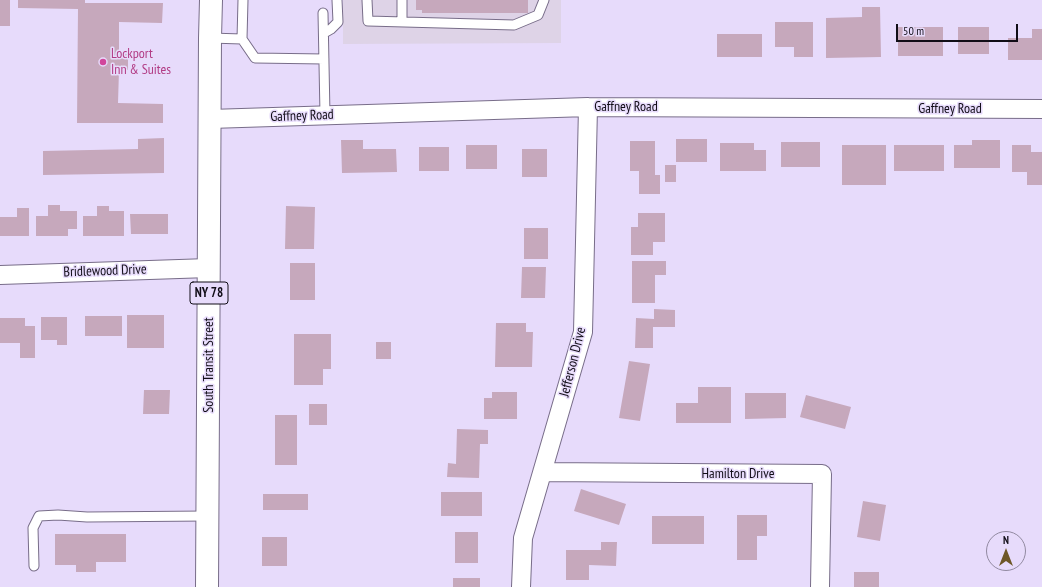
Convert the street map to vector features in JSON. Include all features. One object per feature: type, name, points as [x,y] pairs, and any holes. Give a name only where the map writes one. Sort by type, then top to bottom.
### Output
[{"type":"highway","name":"South Transit Street","points":[[207,587],[211,0]]},
{"type":"street","name":"Gaffney Road","points":[[210,118],[588,107],[1042,110]]},
{"type":"street","name":"Jefferson Drive","points":[[521,587],[522,538],[583,332],[588,107]]},
{"type":"street","name":"Bridlewood Drive","points":[[0,275],[210,268]]},
{"type":"street","name":"Hamilton Drive","points":[[542,472],[822,474],[820,587]]},
{"type":"lane","points":[[243,0],[242,39],[255,58],[324,59]]},
{"type":"lane","points":[[324,33],[338,22],[337,0]]},
{"type":"lane","points":[[368,0],[368,21],[514,25],[538,15],[544,0]]},
{"type":"lane","points":[[402,0],[402,22]]},
{"type":"lane","points":[[323,13],[325,115]]},
{"type":"lane","points":[[210,38],[242,39]]},
{"type":"lane","points":[[34,566],[33,528],[39,516],[208,516]]},
{"type":"shaded area","points":[[343,0],[561,0],[561,43],[343,44]]},
{"type":"building","points":[[0,0],[10,0],[10,26],[0,26]]},
{"type":"building","name":"Lockport Inn & Suites","points":[[18,0],[85,0],[85,3],[163,3],[162,23],[119,22],[119,53],[128,54],[128,70],[119,70],[118,103],[163,104],[163,123],[77,123],[78,9],[18,8]]},
{"type":"building","points":[[416,0],[528,0],[528,13],[422,13],[422,10],[416,10]]},
{"type":"building","points":[[862,7],[880,7],[881,57],[826,58],[826,18],[862,17]]},
{"type":"building","points":[[775,22],[813,22],[813,57],[794,57],[794,47],[775,47]]},
{"type":"building","points":[[898,27],[943,27],[943,56],[898,56]]},
{"type":"building","points":[[958,27],[989,27],[989,54],[958,54]]},
{"type":"building","points":[[1032,29],[1042,29],[1042,60],[1008,60],[1008,38],[1032,38]]},
{"type":"building","points":[[717,34],[762,34],[762,57],[717,57]]},
{"type":"building","points":[[164,138],[164,173],[43,175],[43,151],[138,149],[138,139]]},
{"type":"building","points":[[676,139],[707,139],[707,162],[676,162]]},
{"type":"building","points":[[341,140],[363,140],[363,149],[396,149],[397,172],[342,173]]},
{"type":"building","points":[[972,140],[1000,140],[1000,168],[954,168],[954,145],[972,145]]},
{"type":"building","points":[[630,141],[655,141],[655,175],[660,175],[660,194],[639,194],[639,171],[630,171]]},
{"type":"building","points":[[781,142],[820,142],[820,167],[781,167]]},
{"type":"building","points":[[720,143],[754,143],[754,150],[766,150],[766,171],[720,171]]},
{"type":"building","points":[[466,145],[497,145],[497,169],[466,169]]},
{"type":"building","points":[[842,145],[886,145],[886,185],[842,185]]},
{"type":"building","points":[[894,145],[944,145],[944,171],[894,171]]},
{"type":"building","points":[[1012,145],[1031,145],[1031,152],[1042,152],[1042,185],[1027,185],[1027,172],[1012,172]]},
{"type":"building","points":[[419,147],[449,147],[449,171],[419,171]]},
{"type":"building","points":[[522,149],[547,149],[547,177],[522,177]]},
{"type":"building","points":[[665,165],[676,165],[676,182],[665,182]]},
{"type":"building","points":[[48,205],[60,205],[60,211],[77,211],[77,229],[68,229],[68,236],[36,236],[36,216],[48,216]]},
{"type":"building","points":[[97,206],[109,206],[109,211],[124,211],[124,236],[83,236],[83,216],[97,216]]},
{"type":"building","points":[[286,206],[315,207],[314,249],[285,249]]},
{"type":"building","points":[[17,208],[29,208],[29,236],[0,236],[0,217],[17,217]]},
{"type":"building","points":[[638,213],[665,213],[665,242],[653,242],[653,255],[631,255],[631,227],[638,227]]},
{"type":"building","points":[[130,214],[168,214],[168,234],[131,234]]},
{"type":"building","points":[[524,228],[548,228],[548,259],[524,259]]},
{"type":"building","points":[[632,261],[666,261],[666,275],[655,275],[655,303],[632,303]]},
{"type":"building","points":[[290,263],[315,263],[315,300],[290,300]]},
{"type":"building","points":[[522,267],[546,267],[545,298],[521,298]]},
{"type":"building","points":[[654,309],[675,310],[675,327],[653,327],[653,348],[635,348],[636,318],[654,319]]},
{"type":"building","points":[[127,315],[164,315],[164,348],[127,348]]},
{"type":"building","points":[[85,316],[122,316],[122,336],[85,336]]},
{"type":"building","points":[[41,317],[67,317],[67,345],[57,345],[57,340],[41,340]]},
{"type":"building","points":[[0,318],[25,318],[25,326],[35,326],[35,358],[20,358],[20,343],[0,343]]},
{"type":"building","points":[[496,323],[526,323],[526,332],[533,332],[532,367],[495,367]]},
{"type":"building","points":[[294,334],[331,334],[331,369],[323,369],[323,385],[294,385]]},
{"type":"building","points":[[376,342],[391,342],[391,359],[376,359]]},
{"type":"building","points":[[629,361],[650,364],[640,421],[619,418]]},
{"type":"building","points":[[698,387],[731,387],[731,423],[676,423],[676,403],[698,403]]},
{"type":"building","points":[[144,390],[170,390],[169,414],[143,414]]},
{"type":"building","points":[[492,392],[517,392],[517,419],[484,419],[484,398],[492,398]]},
{"type":"building","points":[[745,393],[786,393],[786,418],[745,419]]},
{"type":"building","points":[[806,395],[851,407],[845,429],[800,417]]},
{"type":"building","points":[[309,404],[327,404],[327,425],[309,425]]},
{"type":"building","points":[[275,415],[297,415],[297,465],[275,465]]},
{"type":"building","points":[[457,429],[488,430],[488,444],[480,444],[479,478],[447,477],[448,463],[456,464]]},
{"type":"building","points":[[581,489],[626,504],[619,525],[574,511]]},
{"type":"building","points":[[441,492],[482,492],[482,516],[441,516]]},
{"type":"building","points":[[263,494],[308,494],[308,510],[263,510]]},
{"type":"building","points":[[863,501],[886,505],[880,541],[857,537]]},
{"type":"building","points":[[737,515],[767,515],[767,536],[757,536],[757,560],[737,560]]},
{"type":"building","points":[[652,516],[704,516],[704,544],[652,544]]},
{"type":"building","points":[[455,532],[478,532],[478,563],[455,563]]},
{"type":"building","points":[[55,534],[126,534],[126,562],[96,562],[96,572],[76,572],[76,565],[55,565]]},
{"type":"building","points":[[262,537],[287,537],[287,566],[262,566]]},
{"type":"building","points":[[601,542],[617,542],[616,566],[589,565],[589,580],[566,580],[566,550],[601,550]]},
{"type":"building","points":[[854,572],[879,572],[879,587],[854,587]]},
{"type":"building","points":[[453,578],[480,578],[480,587],[453,587]]},
{"type":"place","name":"Lockport Inn & Suites","points":[[103,62]]}]
